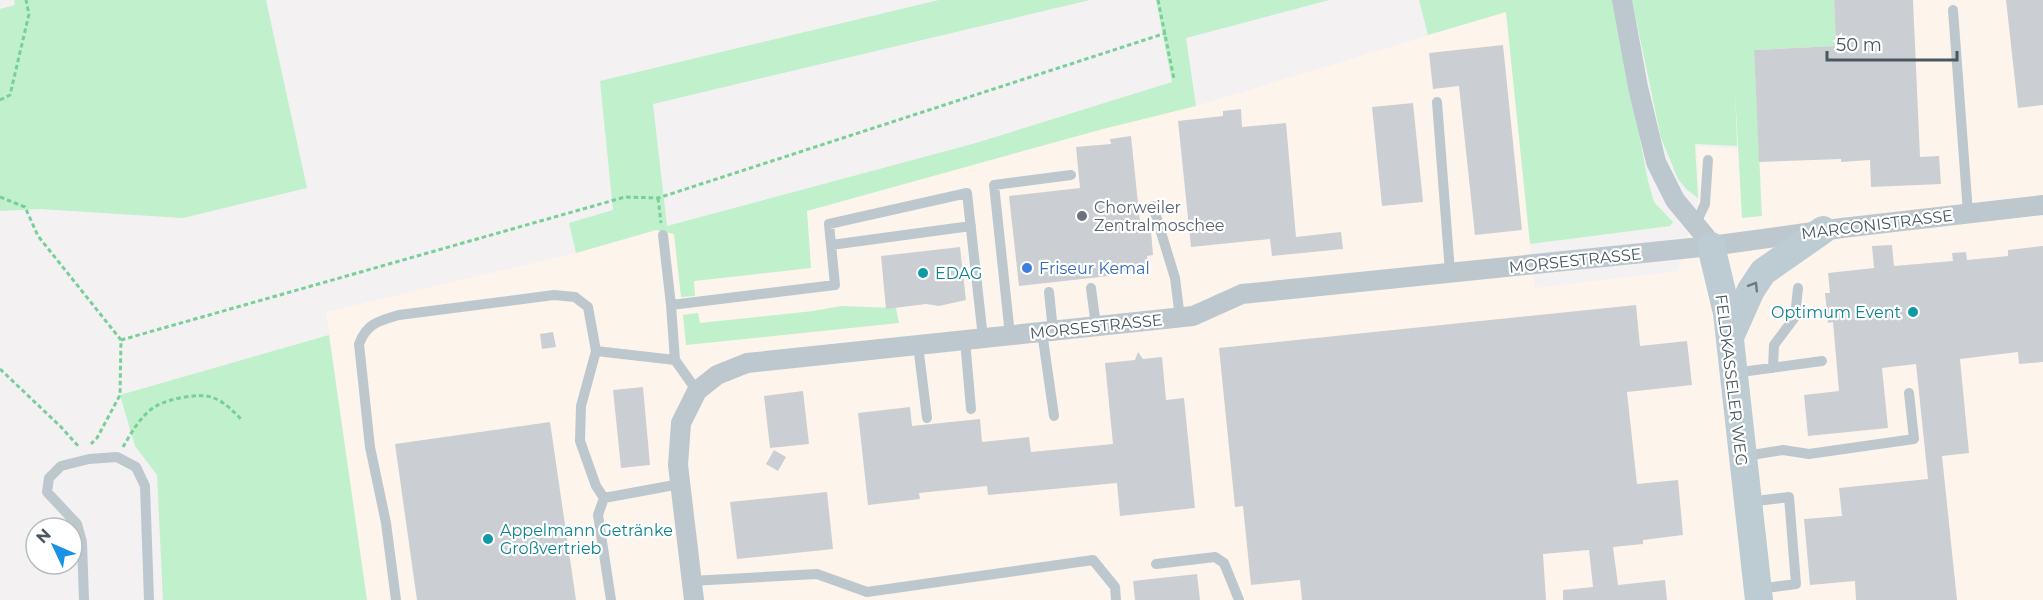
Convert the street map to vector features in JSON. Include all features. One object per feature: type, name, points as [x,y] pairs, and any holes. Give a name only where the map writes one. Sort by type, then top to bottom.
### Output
[{"type":"street","name":"FELDKASSELER WEG","points":[[1622,0],[1638,87],[1656,162],[1675,200],[1703,235],[1727,313],[1758,595]]},
{"type":"street","name":"MARCONISTRASSE","points":[[1703,235],[1822,230],[2043,205]]},
{"type":"street","points":[[1730,339],[1751,290],[1763,272],[1822,230]]},
{"type":"street","name":"MORSESTRASSE","points":[[692,590],[678,465],[681,423],[697,391],[717,375],[747,363],[1180,318],[1193,316],[1242,294],[1450,272],[1703,235]]},
{"type":"lane","points":[[1953,10],[1968,213]]},
{"type":"lane","points":[[1437,102],[1450,272]]},
{"type":"lane","points":[[1703,235],[1708,160]]},
{"type":"lane","points":[[1010,336],[994,185],[1071,175]]},
{"type":"lane","points":[[671,305],[835,285],[829,224],[967,192],[971,225],[974,339],[971,409]]},
{"type":"lane","points":[[1153,206],[1175,278],[1180,318]]},
{"type":"lane","points":[[831,246],[971,225]]},
{"type":"lane","points":[[663,235],[675,360],[697,391]]},
{"type":"lane","points":[[1091,288],[1096,326]]},
{"type":"lane","points":[[1773,368],[1774,345],[1795,317],[1798,288]]},
{"type":"lane","points":[[1049,292],[1047,331],[1054,416]]},
{"type":"lane","points":[[396,600],[386,523],[370,447],[359,344],[364,332],[378,322],[399,315],[554,295],[575,297],[588,307],[596,351],[581,406],[580,441],[596,486],[604,498]]},
{"type":"lane","points":[[918,345],[927,418]]},
{"type":"lane","points":[[596,351],[675,360]]},
{"type":"lane","points":[[1733,373],[1822,361]]},
{"type":"lane","points":[[1742,457],[1783,450],[1809,454],[1914,439],[1909,393]]},
{"type":"lane","points":[[84,600],[82,542],[77,524],[47,492],[49,478],[61,466],[86,455],[117,457],[136,467],[145,486],[149,600]]},
{"type":"lane","points":[[604,498],[680,484]]},
{"type":"lane","points":[[1748,502],[1789,497],[1796,584],[1758,595]]},
{"type":"lane","points":[[604,498],[598,515],[611,600]]},
{"type":"lane","points":[[1155,564],[1215,557],[1224,563],[1239,600]]},
{"type":"lane","points":[[692,590],[816,574],[867,592],[1093,560],[1115,587],[1116,600]]},
{"type":"path","points":[[0,100],[10,95],[29,14],[26,0]]},
{"type":"path","points":[[1158,0],[1174,79]]},
{"type":"path","points":[[121,340],[625,197],[658,198],[1166,33]]},
{"type":"path","points":[[0,197],[25,207],[38,236],[121,340],[120,396],[86,455],[0,369]]},
{"type":"path","points":[[658,198],[663,235]]},
{"type":"path","points":[[117,457],[142,419],[155,406],[173,400],[190,396],[210,396],[227,405],[242,420]]},
{"type":"shaded area","points":[[1731,0],[2043,0],[2043,600],[367,600],[326,312],[576,253],[656,230],[675,234],[1196,106],[1506,12],[1535,288],[1678,271],[1699,198],[1697,146],[1738,149]]},
{"type":"green space","points":[[14,0],[266,0],[307,188],[183,218],[40,209],[0,211],[0,9],[15,5]]},
{"type":"green space","points":[[939,0],[1090,0],[653,104],[667,226],[976,143],[1172,82],[1156,0],[1329,0],[1186,38],[1196,106],[1103,129],[807,211],[811,268],[694,281],[695,296],[681,297],[674,234],[656,230],[576,253],[569,223],[613,210],[600,81]]},
{"type":"green space","points":[[1419,0],[1613,0],[1648,181],[1654,202],[1673,222],[1670,226],[1530,244],[1506,12],[1428,35]]},
{"type":"green space","points":[[1632,0],[1834,0],[1836,46],[1754,50],[1762,216],[1742,218],[1735,91],[1737,146],[1695,144],[1698,198],[1678,179],[1661,138]]},
{"type":"green space","points":[[841,306],[896,308],[899,323],[686,345],[683,315],[698,313],[700,323]]},
{"type":"green space","points":[[329,335],[367,600],[163,600],[157,475],[135,446],[120,395]]},
{"type":"building","points":[[1834,0],[1913,0],[1920,157],[1939,156],[1941,184],[1871,187],[1870,160],[1759,162],[1754,50],[1836,46]]},
{"type":"building","points":[[2006,0],[2043,0],[2043,105],[2018,108]]},
{"type":"building","points":[[1503,45],[1522,230],[1475,235],[1459,86],[1433,89],[1429,53]]},
{"type":"building","points":[[1413,103],[1423,202],[1382,206],[1372,107]]},
{"type":"building","points":[[1241,109],[1242,127],[1286,123],[1296,237],[1341,232],[1343,249],[1272,256],[1270,239],[1191,247],[1178,121],[1223,116],[1223,111]]},
{"type":"building","points":[[1131,136],[1141,232],[1151,231],[1153,255],[1147,256],[1148,266],[1144,266],[1145,269],[1109,273],[1109,276],[1019,286],[1009,196],[1080,188],[1076,147],[1111,144],[1110,139]]},
{"type":"building","points":[[1892,245],[1894,266],[1953,261],[1952,253],[1966,252],[1967,260],[2008,256],[2008,250],[2043,246],[2043,362],[2019,364],[2018,352],[1960,359],[1969,453],[1942,456],[1957,600],[1856,600],[1855,581],[1810,585],[1804,519],[1842,516],[1839,488],[1928,479],[1916,364],[1882,368],[1888,428],[1808,436],[1804,395],[1839,391],[1833,322],[1828,323],[1825,293],[1830,293],[1828,273],[1874,268],[1872,246]]},
{"type":"building","name":"EDAG","points":[[960,247],[966,300],[939,306],[926,304],[886,309],[881,256]]},
{"type":"building","points":[[1636,305],[1640,346],[1687,341],[1692,385],[1627,392],[1637,484],[1678,480],[1683,535],[1643,540],[1643,544],[1613,547],[1618,585],[1665,580],[1667,600],[1563,600],[1563,590],[1593,587],[1589,550],[1543,554],[1546,600],[1302,600],[1300,580],[1251,585],[1243,506],[1235,507],[1219,348]]},
{"type":"building","points":[[553,332],[556,347],[542,349],[540,334]]},
{"type":"building","points":[[1138,352],[1143,359],[1162,357],[1166,400],[1184,398],[1195,508],[1120,516],[1117,483],[988,495],[987,486],[919,493],[920,499],[868,505],[858,413],[910,407],[912,426],[980,419],[982,442],[1029,437],[1031,452],[1113,444],[1105,363],[1135,360]]},
{"type":"building","points":[[643,387],[650,465],[621,468],[613,390]]},
{"type":"building","points":[[803,391],[809,444],[770,448],[764,396]]},
{"type":"building","name":"Appelmann Getränke Großvertrieb","points":[[550,422],[576,600],[417,600],[395,444]]},
{"type":"building","points":[[774,450],[786,457],[778,471],[766,464]]},
{"type":"building","points":[[827,492],[833,549],[737,559],[730,502]]},
{"type":"building","points":[[1197,574],[1200,600],[1135,600],[1133,581]]},
{"type":"place","name":"Chorweiler Zentralmoschee","points":[[1082,216]]},
{"type":"place","name":"Friseur Kemal","points":[[1027,268]]},
{"type":"place","name":"EDAG","points":[[923,273]]},
{"type":"place","name":"Optimum Event","points":[[1913,312]]},
{"type":"place","name":"Appelmann Getränke Großvertrieb","points":[[488,539]]}]
